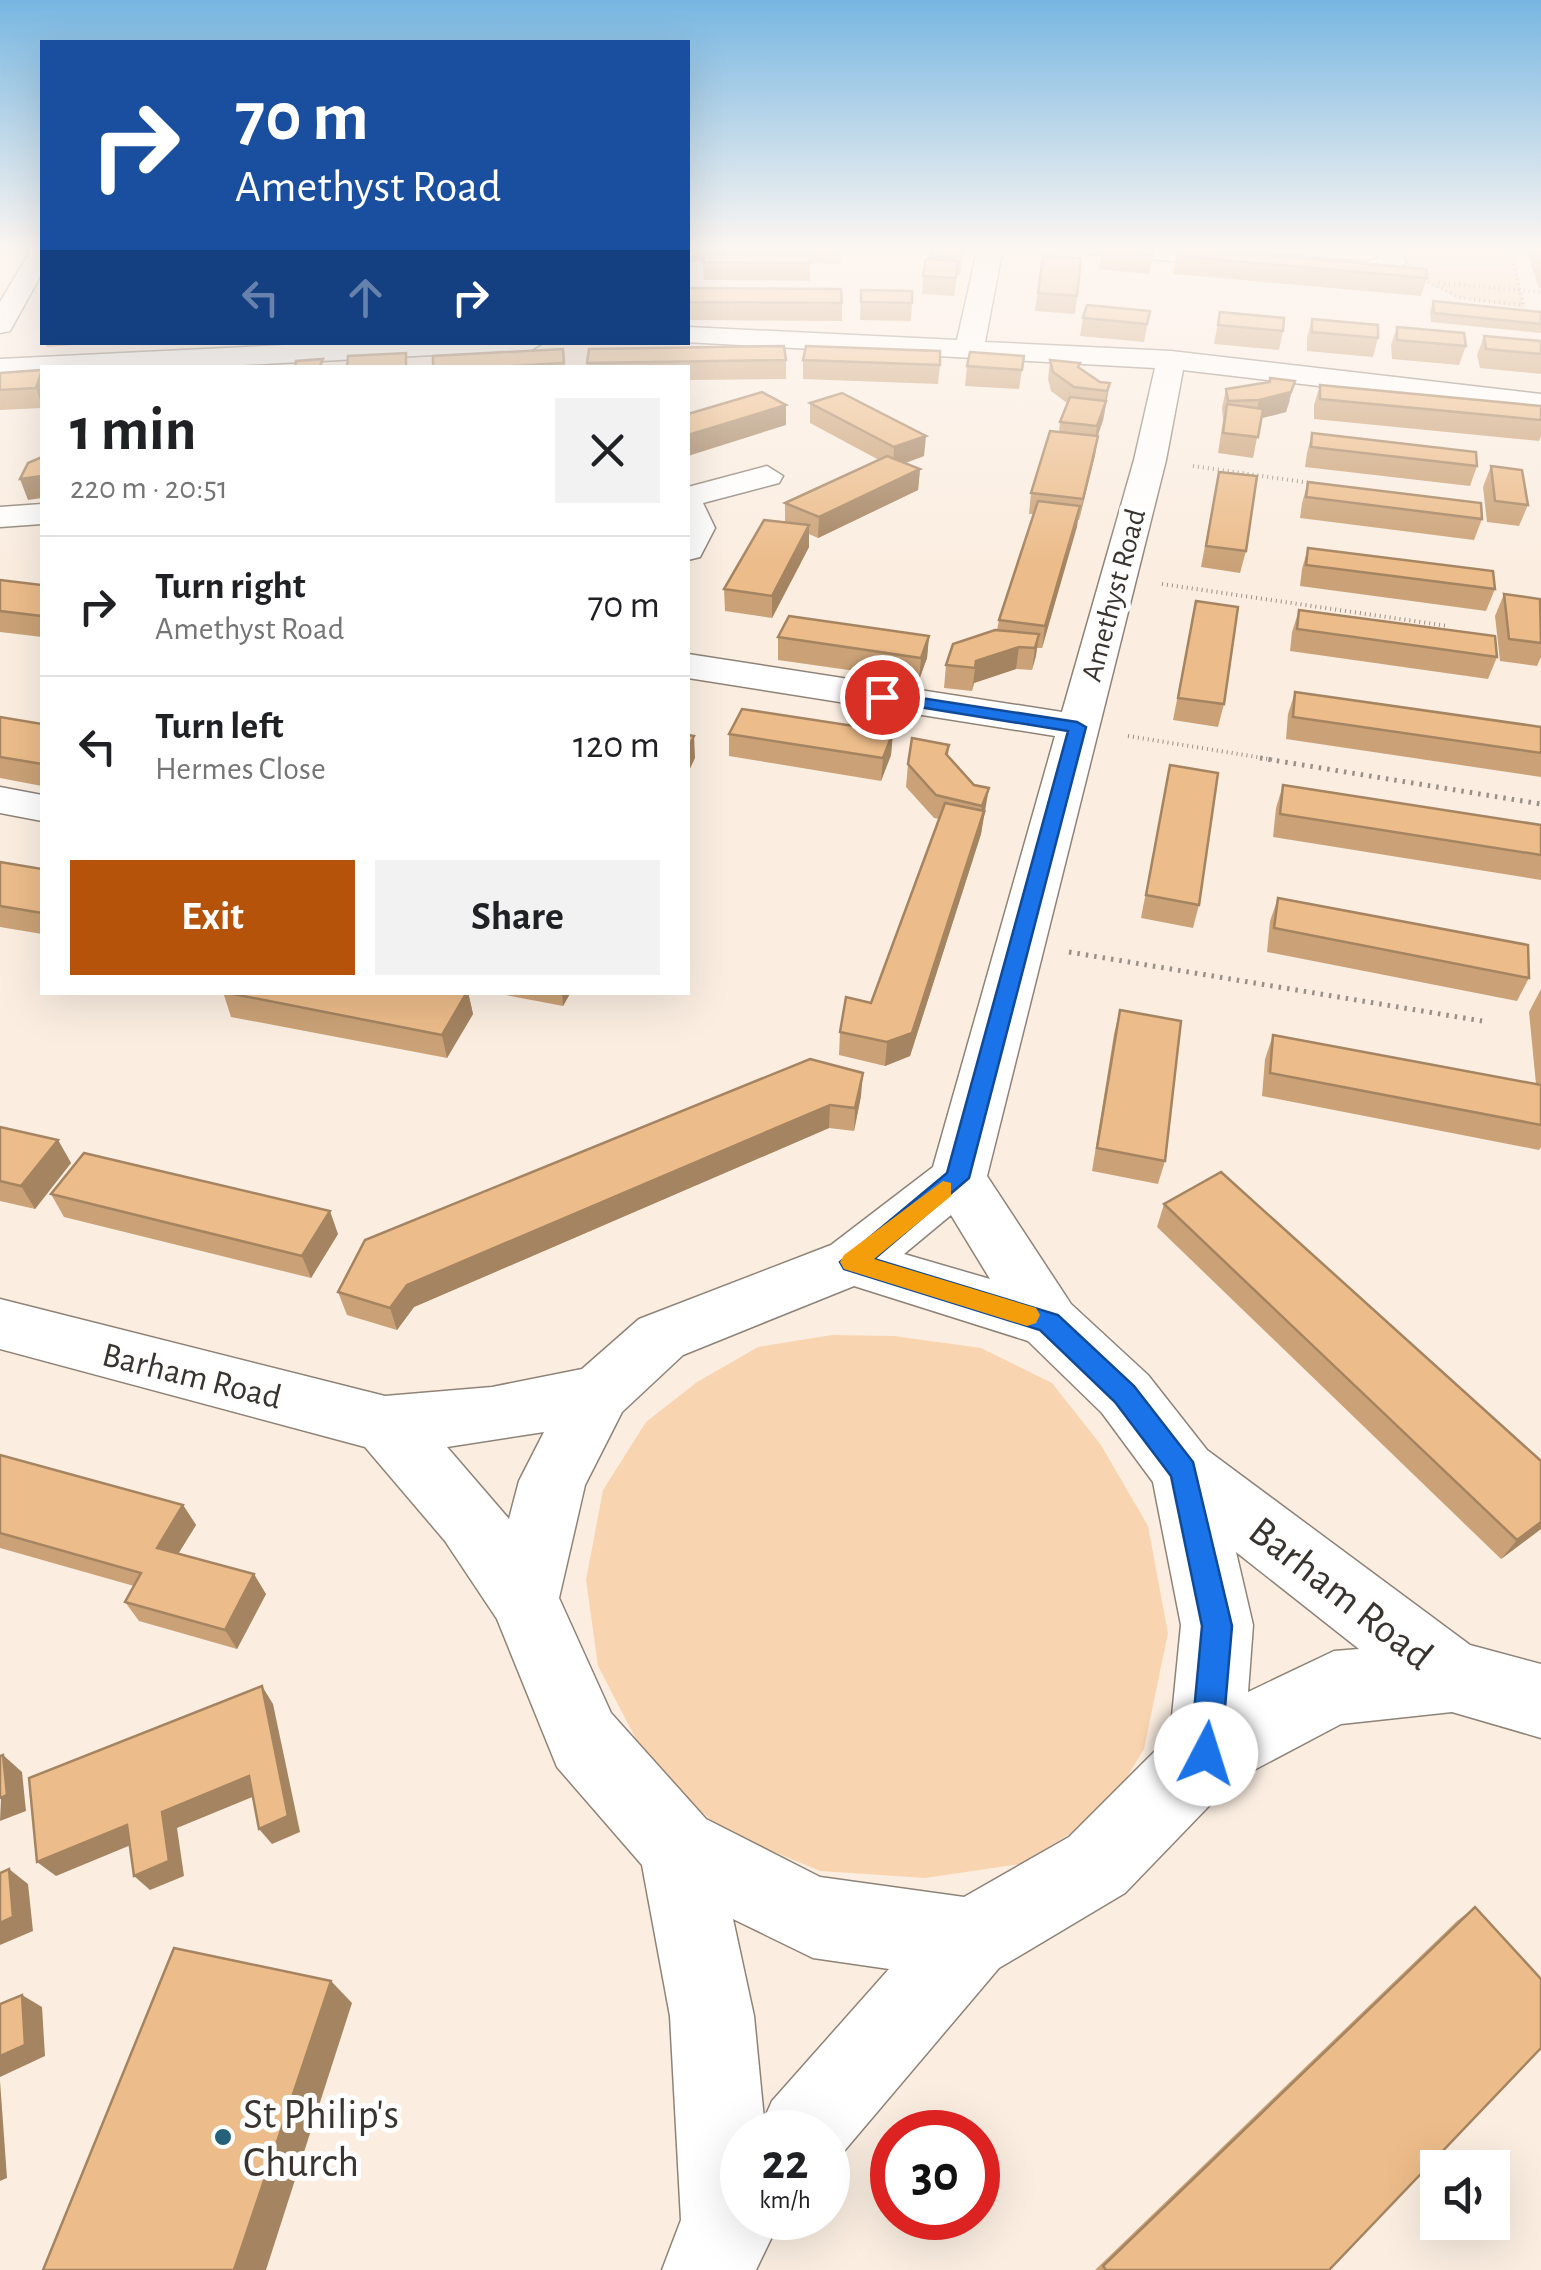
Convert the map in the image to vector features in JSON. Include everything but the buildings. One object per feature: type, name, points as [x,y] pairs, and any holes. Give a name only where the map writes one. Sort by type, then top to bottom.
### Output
[{"type":"street","points":[[154,365],[369,353]]},
{"type":"street","points":[[1062,353],[1171,360],[1541,403]]},
{"type":"street","name":"Amethyst Road","points":[[958,1178],[1150,460],[1171,360]]},
{"type":"street","points":[[0,368],[40,367]]},
{"type":"street","points":[[690,496],[766,476]]},
{"type":"street","points":[[690,510],[698,528],[690,546]]},
{"type":"street","points":[[0,517],[40,514]]},
{"type":"street","points":[[690,666],[1077,727]]},
{"type":"street","points":[[0,800],[40,808]]},
{"type":"street","points":[[524,1598],[552,1481],[599,1393],[661,1337],[852,1262],[958,1178],[1049,1322],[1124,1394],[1184,1471],[1217,1626],[1206,1754]]},
{"type":"street","points":[[852,1262],[1049,1322]]},
{"type":"street","name":"Barham Road","points":[[0,1324],[385,1424],[492,1415],[599,1393]]},
{"type":"street","points":[[385,1424],[468,1518],[524,1598],[584,1740],[678,1847],[813,1917],[970,1939]]},
{"type":"street","name":"Barham Road","points":[[1184,1471],[1452,1676]]},
{"type":"street","name":"Barham Road","points":[[970,1939],[1096,1865],[1206,1754],[1334,1688],[1452,1676],[1541,1701]]},
{"type":"street","points":[[678,1847],[712,2016],[720,2139]]},
{"type":"street","points":[[821,2110],[970,1939]]},
{"type":"path","points":[[1150,460],[1326,485]]},
{"type":"path","points":[[1118,578],[1448,626]]},
{"type":"path","points":[[1077,727],[1541,804]]},
{"type":"path","points":[[1019,944],[1482,1021]]},
{"type":"shaded area","points":[[832,1335],[894,1336],[981,1348],[1052,1383],[1101,1445],[1148,1526],[1168,1633],[1144,1749],[1106,1812],[1020,1864],[925,1878],[820,1871],[722,1830],[650,1766],[598,1666],[586,1580],[603,1490],[646,1422],[697,1382],[758,1347]]},
{"type":"slow traffic","points":[[943,1190],[852,1262],[1027,1315]]},
{"type":"place","name":"St Philip's Church","points":[[223,2137]]},
{"type":"route","points":[[882,697],[1077,727],[958,1178],[852,1262],[1049,1322],[1124,1394],[1184,1471],[1217,1626],[1206,1754]]}]
